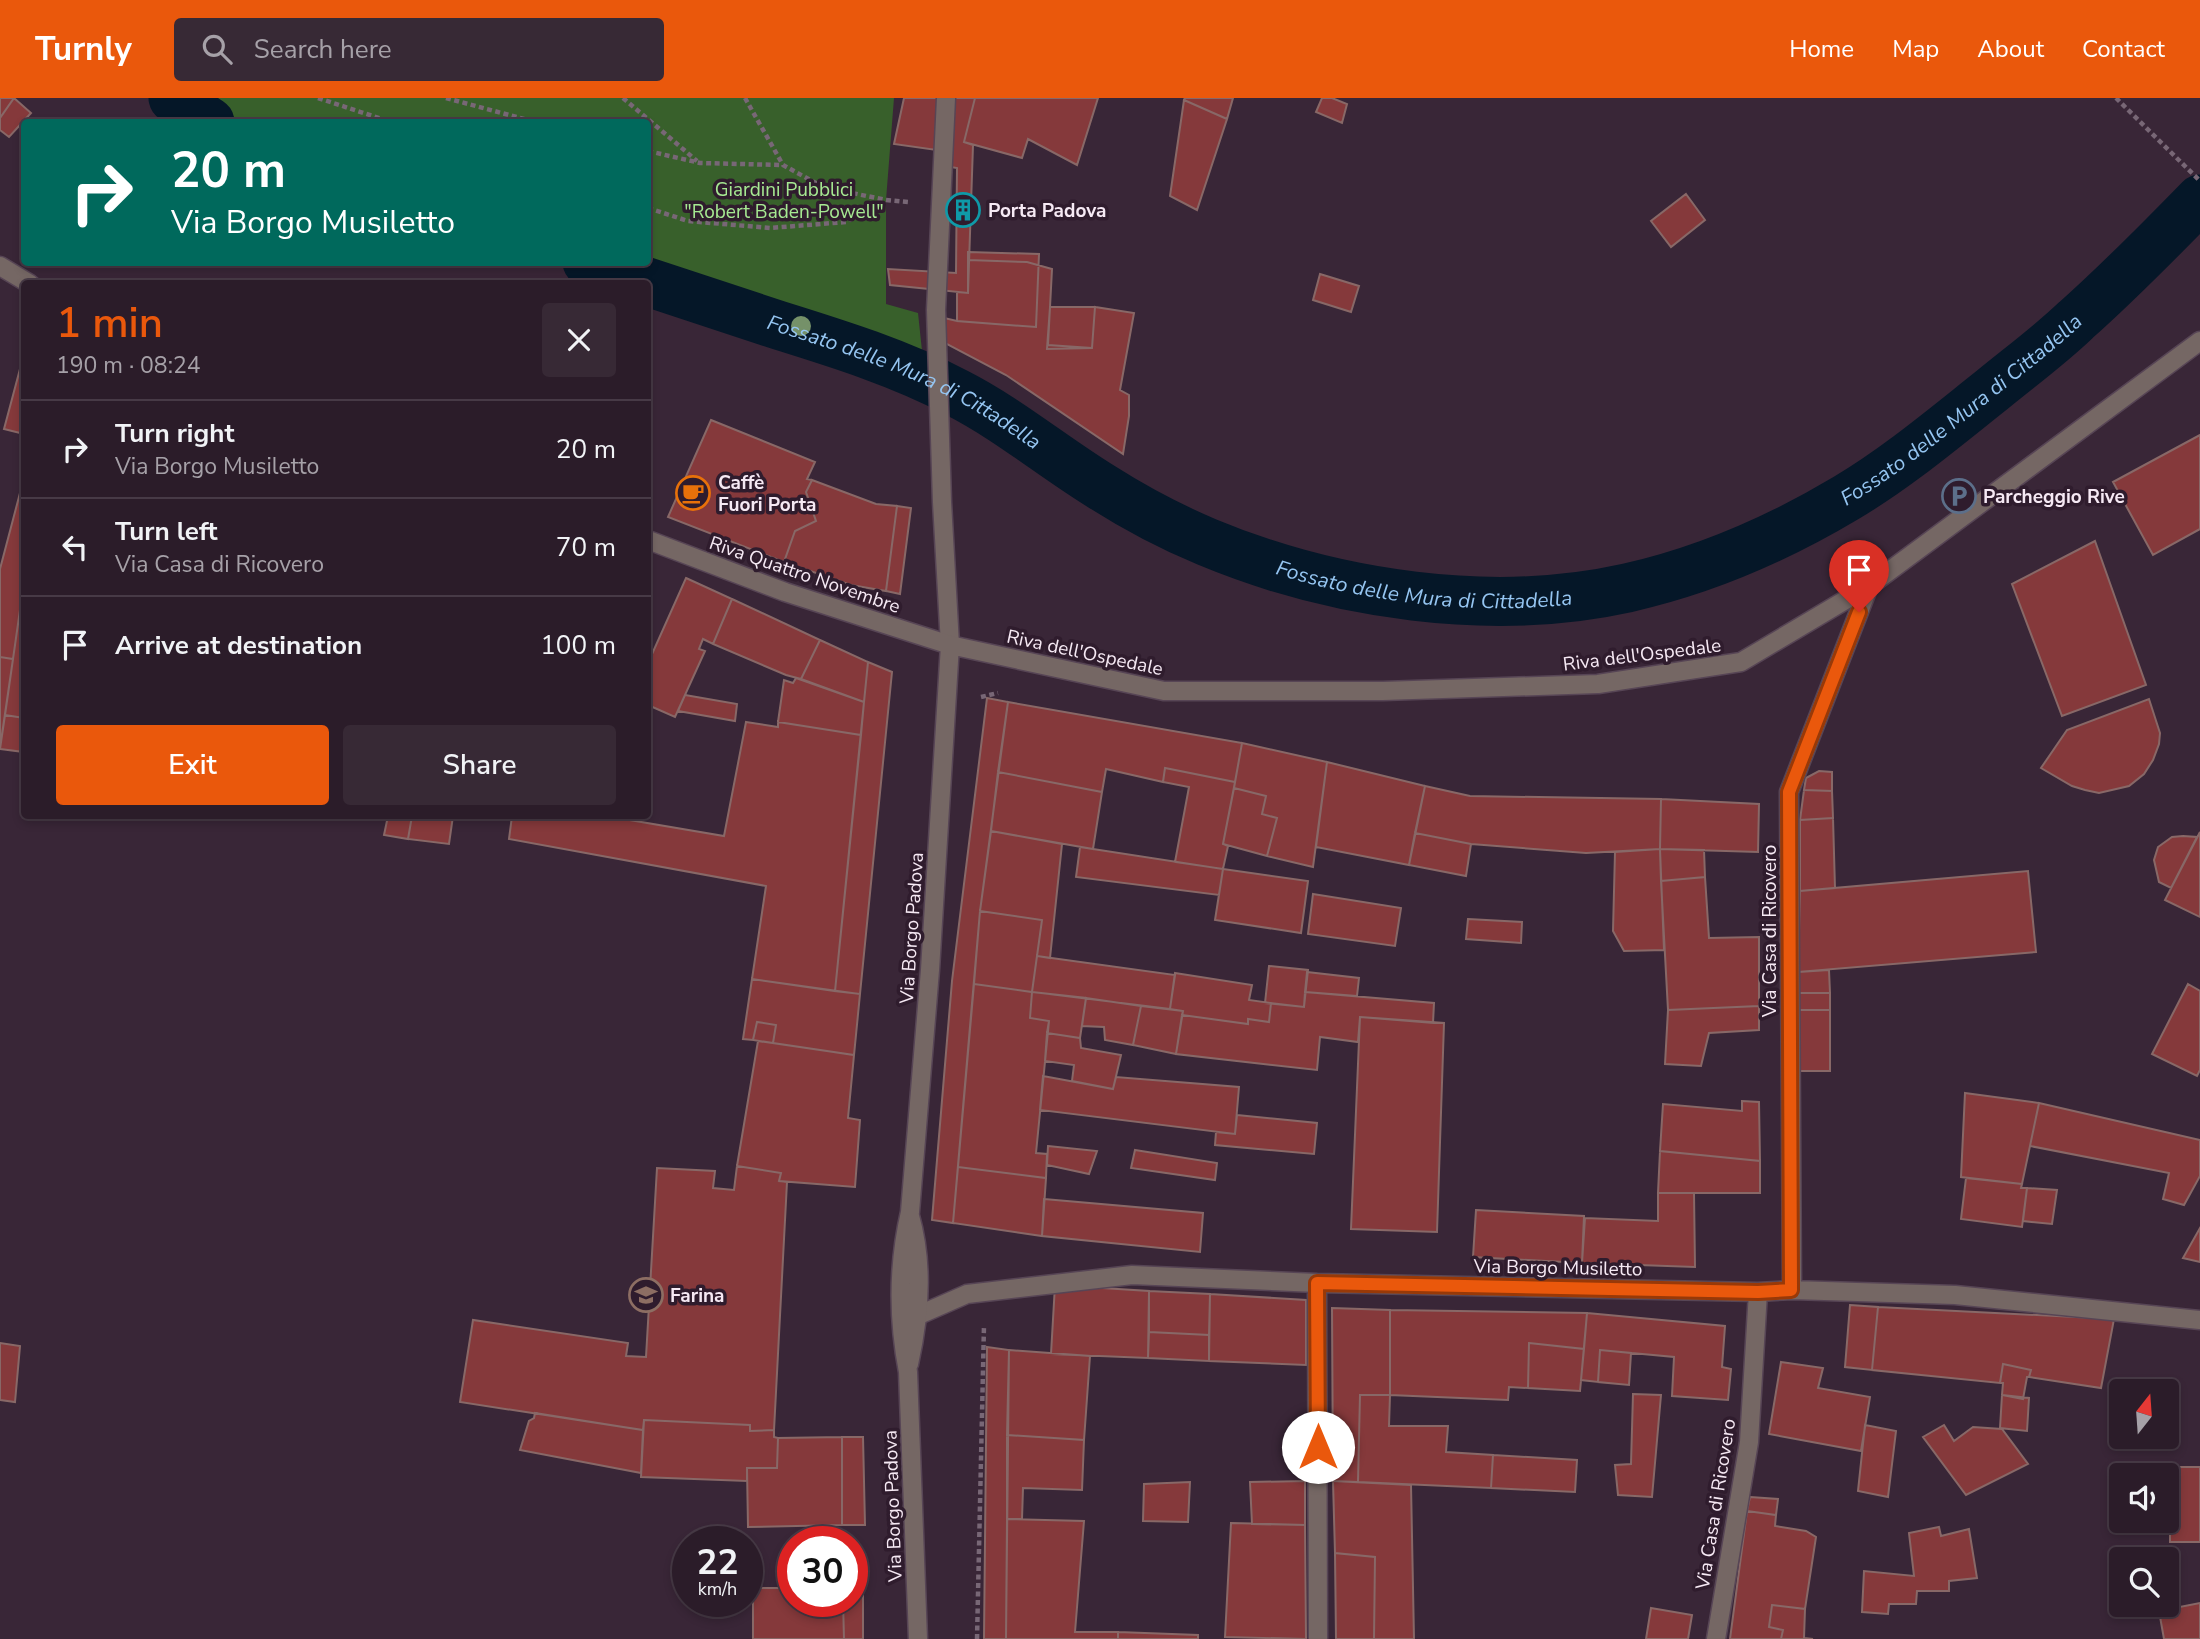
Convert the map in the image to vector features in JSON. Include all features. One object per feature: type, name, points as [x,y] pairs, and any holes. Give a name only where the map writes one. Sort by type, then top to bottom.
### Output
[{"type":"street","name":"Via Borgo Padova","points":[[918,1639],[908,1372],[901,1334],[903,1242],[909,1212],[930,970],[950,645],[936,310],[946,98]]},
{"type":"street","points":[[0,266],[23,280]]},
{"type":"street","name":"Riva dell'Ospedale","points":[[950,645],[1164,691],[1383,691],[1598,684],[1741,662],[1869,586],[2200,341]]},
{"type":"street","name":"Riva Quattro Novembre","points":[[651,541],[785,592],[950,645]]},
{"type":"street","name":"Via Casa di Ricovero","points":[[1791,1290],[1789,792],[1869,586]]},
{"type":"street","name":"Via Borgo Padova","points":[[908,1372],[919,1315],[918,1242],[909,1212]]},
{"type":"street","name":"Via Borgo Musiletto","points":[[919,1315],[967,1294],[1132,1275],[1317,1283],[1955,1295],[2200,1320]]},
{"type":"street","points":[[1317,1283],[1318,1639]]},
{"type":"street","name":"Via Casa di Ricovero","points":[[1716,1639],[1749,1443],[1758,1292]]},
{"type":"path","points":[[318,98],[382,119]]},
{"type":"path","points":[[446,98],[524,119]]},
{"type":"path","points":[[623,98],[648,119]]},
{"type":"path","points":[[745,98],[783,165]]},
{"type":"path","points":[[2116,98],[2200,181]]},
{"type":"path","points":[[651,122],[700,163]]},
{"type":"path","points":[[651,152],[700,163],[783,165],[823,187],[886,200],[846,222],[770,228],[688,221],[651,209]]},
{"type":"path","points":[[967,1294],[984,1323],[977,1639]]},
{"type":"green space","name":"Giardini Pubblici \"Robert Baden-Powell\"","points":[[204,98],[894,98],[886,200],[886,304],[918,313],[922,351],[651,266],[651,119],[239,119],[222,112]]},
{"type":"building","points":[[0,98],[14,98],[0,118]]},
{"type":"building","points":[[14,98],[31,113],[26,119],[21,119],[21,124],[9,137],[0,130],[0,118]]},
{"type":"building","name":"Porta Padova","points":[[904,98],[975,98],[964,142],[973,145],[968,293],[890,285],[888,269],[956,273],[957,168],[945,166],[951,152],[894,144]]},
{"type":"building","points":[[975,98],[1098,98],[1077,165],[1028,139],[1022,158],[964,142]]},
{"type":"building","points":[[1233,98],[1227,119],[1184,100]]},
{"type":"building","points":[[1322,98],[1332,98],[1347,104],[1342,123],[1316,112]]},
{"type":"building","points":[[1184,100],[1227,119],[1197,210],[1170,196]]},
{"type":"building","points":[[1686,194],[1705,220],[1671,247],[1651,221]]},
{"type":"building","points":[[968,252],[1039,254],[1036,327],[957,321],[957,292],[968,293]]},
{"type":"building","points":[[968,260],[1027,262],[1052,269],[1048,345],[1092,348],[1095,307],[1134,313],[1120,390],[1129,395],[1129,416],[1123,454],[1006,375],[941,341],[940,317],[957,321],[957,292],[968,293]]},
{"type":"building","points":[[1320,274],[1359,286],[1351,312],[1313,300]]},
{"type":"building","points":[[1050,307],[1095,307],[1092,348],[1047,349]]},
{"type":"building","points":[[20,369],[21,433],[4,429]]},
{"type":"building","points":[[711,420],[815,462],[807,479],[812,480],[806,492],[816,521],[795,531],[784,562],[668,517]]},
{"type":"building","points":[[2200,435],[2200,529],[2153,555],[2113,482]]},
{"type":"building","points":[[812,480],[876,504],[897,506],[886,591],[851,585],[784,562],[795,531],[816,521],[806,492]]},
{"type":"building","points":[[21,493],[21,603],[13,659],[0,657],[0,569]]},
{"type":"building","points":[[897,506],[911,508],[900,594],[886,591]]},
{"type":"building","points":[[2095,541],[2146,685],[2062,716],[2012,584]]},
{"type":"building","points":[[686,578],[732,599],[713,644],[703,639],[699,649],[705,651],[675,717],[651,706],[651,656]]},
{"type":"building","points":[[732,599],[820,640],[801,679],[713,644]]},
{"type":"building","points":[[21,603],[21,718],[5,715]]},
{"type":"building","points":[[820,640],[868,662],[864,702],[801,679]]},
{"type":"building","points":[[0,657],[13,659],[0,748]]},
{"type":"building","points":[[868,662],[892,672],[860,994],[835,991]]},
{"type":"building","points":[[796,678],[864,702],[861,735],[778,722],[784,680],[793,683]]},
{"type":"building","points":[[685,695],[737,704],[735,721],[678,711]]},
{"type":"building","points":[[987,698],[1008,702],[980,911],[953,1223],[932,1220],[952,981]]},
{"type":"building","points":[[2149,699],[2160,733],[2159,744],[2144,774],[2129,786],[2099,793],[2072,786],[2041,768],[2067,730]]},
{"type":"building","points":[[1008,702],[1242,743],[1235,782],[1165,768],[1163,782],[1106,769],[1102,792],[998,772]]},
{"type":"building","points":[[5,715],[21,718],[21,752],[0,749]]},
{"type":"building","points":[[746,722],[778,727],[778,722],[861,735],[835,991],[752,979],[766,886],[509,839],[512,819],[624,819],[724,836]]},
{"type":"building","points":[[1242,743],[1327,762],[1313,867],[1267,856],[1277,818],[1262,814],[1266,796],[1234,788]]},
{"type":"building","points":[[1327,762],[1425,786],[1409,865],[1316,847]]},
{"type":"building","points":[[1165,768],[1235,782],[1223,844],[1228,846],[1223,869],[1175,862],[1189,787],[1163,782]]},
{"type":"building","points":[[1819,771],[1832,772],[1832,791],[1804,790],[1806,778]]},
{"type":"building","points":[[998,772],[1102,792],[1093,849],[991,831]]},
{"type":"building","points":[[1425,786],[1470,796],[1661,799],[1660,849],[1586,853],[1471,844],[1415,833]]},
{"type":"building","points":[[1234,788],[1266,796],[1262,814],[1277,818],[1267,856],[1223,844]]},
{"type":"building","points":[[1804,790],[1832,791],[1833,818],[1800,820]]},
{"type":"building","points":[[1661,799],[1759,804],[1758,852],[1660,849]]},
{"type":"building","points":[[1833,818],[1835,888],[1800,891],[1800,820]]},
{"type":"building","points":[[387,819],[411,819],[408,839],[384,835]]},
{"type":"building","points":[[411,819],[453,819],[449,844],[408,839]]},
{"type":"building","points":[[991,831],[1062,844],[1050,958],[1037,956],[1042,920],[980,911]]},
{"type":"building","points":[[2200,832],[2200,917],[2165,900]]},
{"type":"building","points":[[1415,833],[1471,844],[1466,876],[1409,865]]},
{"type":"building","points":[[2172,837],[2197,837],[2171,888],[2159,882],[2154,860],[2158,847]]},
{"type":"building","points":[[1080,847],[1223,869],[1219,895],[1076,877]]},
{"type":"building","points":[[1660,849],[1704,850],[1705,877],[1661,881]]},
{"type":"building","points":[[1660,849],[1664,950],[1624,951],[1613,931],[1615,852]]},
{"type":"building","points":[[1223,869],[1308,881],[1301,933],[1215,920]]},
{"type":"building","points":[[2028,871],[2036,952],[1798,972],[1800,891]]},
{"type":"building","points":[[1705,877],[1709,938],[1759,937],[1759,1006],[1668,1010],[1661,881]]},
{"type":"building","points":[[1313,894],[1401,908],[1395,946],[1308,934]]},
{"type":"building","points":[[980,911],[1042,920],[1032,992],[974,984]]},
{"type":"building","points":[[1468,919],[1522,922],[1521,943],[1466,939]]},
{"type":"building","points":[[1037,956],[1175,975],[1170,1009],[1032,992]]},
{"type":"building","points":[[1269,966],[1308,970],[1304,1007],[1265,1003]]},
{"type":"building","points":[[1829,970],[1830,993],[1798,993],[1798,972]]},
{"type":"building","points":[[1307,972],[1359,978],[1357,996],[1305,992]]},
{"type":"building","points":[[1175,973],[1252,985],[1249,1000],[1271,1003],[1269,1022],[1248,1019],[1248,1024],[1182,1015],[1183,1011],[1170,1009]]},
{"type":"building","points":[[752,979],[860,994],[854,1055],[773,1043],[776,1025],[757,1022],[753,1040],[743,1039]]},
{"type":"building","points":[[974,984],[1032,992],[1030,1018],[1049,1021],[1036,1153],[1047,1154],[1046,1178],[958,1167]]},
{"type":"building","points":[[2188,984],[2200,991],[2200,1070],[2197,1076],[2152,1054]]},
{"type":"building","points":[[1032,992],[1086,998],[1080,1038],[1047,1033],[1049,1021],[1030,1018]]},
{"type":"building","points":[[1305,992],[1434,1003],[1433,1023],[1360,1017],[1358,1042],[1320,1037],[1317,1070],[1176,1054],[1182,1015],[1248,1024],[1248,1019],[1269,1022],[1271,1003],[1304,1007]]},
{"type":"building","points":[[1798,993],[1830,993],[1830,1010],[1798,1010]]},
{"type":"building","points":[[1086,998],[1141,1006],[1133,1045],[1105,1040],[1104,1027],[1082,1026]]},
{"type":"building","points":[[1141,1006],[1183,1011],[1176,1054],[1133,1045]]},
{"type":"building","points":[[1759,1006],[1759,1030],[1709,1033],[1701,1066],[1665,1064],[1668,1010]]},
{"type":"building","points":[[1798,1010],[1830,1010],[1830,1071],[1799,1071]]},
{"type":"building","points":[[1360,1017],[1444,1023],[1437,1232],[1351,1229]]},
{"type":"building","points":[[757,1022],[776,1025],[773,1043],[753,1040]]},
{"type":"building","points":[[1047,1033],[1080,1038],[1081,1048],[1121,1055],[1113,1089],[1072,1081],[1074,1065],[1045,1061]]},
{"type":"building","points":[[758,1041],[854,1055],[848,1118],[860,1120],[855,1187],[779,1181],[781,1173],[737,1166]]},
{"type":"building","points":[[1043,1076],[1113,1089],[1116,1077],[1239,1087],[1235,1134],[1040,1110]]},
{"type":"building","points":[[1965,1093],[2039,1103],[2022,1184],[1961,1177]]},
{"type":"building","points":[[1742,1101],[1759,1102],[1760,1161],[1660,1151],[1663,1104],[1742,1111]]},
{"type":"building","points":[[2039,1103],[2200,1140],[2200,1176],[2184,1205],[2163,1199],[2169,1173],[2030,1146]]},
{"type":"building","points":[[1237,1115],[1317,1123],[1314,1154],[1215,1145],[1216,1132],[1235,1134]]},
{"type":"building","points":[[1048,1146],[1097,1151],[1089,1174],[1047,1165]]},
{"type":"building","points":[[1135,1150],[1217,1163],[1215,1180],[1131,1168]]},
{"type":"building","points":[[1660,1151],[1760,1161],[1760,1193],[1658,1193]]},
{"type":"building","points":[[737,1166],[781,1173],[779,1181],[787,1182],[774,1430],[750,1431],[750,1425],[644,1420],[643,1430],[460,1402],[473,1320],[628,1343],[626,1356],[646,1357],[657,1168],[715,1171],[713,1188],[734,1190]]},
{"type":"building","points":[[958,1167],[1046,1178],[1042,1236],[953,1223]]},
{"type":"building","points":[[1966,1178],[2022,1184],[2021,1188],[2027,1188],[2022,1227],[1961,1219]]},
{"type":"building","points":[[2027,1188],[2057,1190],[2052,1224],[2023,1221]]},
{"type":"building","points":[[1658,1193],[1694,1193],[1695,1267],[1582,1263],[1585,1218],[1658,1221]]},
{"type":"building","points":[[1044,1199],[1203,1213],[1200,1252],[1042,1236]]},
{"type":"building","points":[[1476,1210],[1584,1216],[1582,1263],[1473,1257]]},
{"type":"building","points":[[2200,1228],[2200,1262],[2183,1258]]},
{"type":"building","points":[[1055,1285],[1149,1291],[1148,1358],[1051,1354]]},
{"type":"building","points":[[1149,1291],[1210,1294],[1209,1335],[1149,1332]]},
{"type":"building","points":[[1210,1294],[1306,1300],[1306,1365],[1209,1361]]},
{"type":"building","points":[[1850,1305],[1878,1307],[1872,1370],[1845,1367]]},
{"type":"building","points":[[1878,1307],[2114,1319],[2101,1388],[2029,1377],[2031,1370],[2003,1364],[2000,1383],[1872,1370]]},
{"type":"building","points":[[1332,1308],[1390,1310],[1390,1395],[1360,1395],[1358,1482],[1333,1481]]},
{"type":"building","points":[[1390,1310],[1587,1313],[1584,1349],[1529,1343],[1528,1388],[1509,1387],[1508,1400],[1390,1395]]},
{"type":"building","points":[[1587,1313],[1725,1326],[1722,1367],[1731,1369],[1728,1400],[1672,1396],[1674,1357],[1600,1350],[1598,1382],[1581,1380]]},
{"type":"building","points":[[1149,1332],[1209,1335],[1209,1361],[1148,1358]]},
{"type":"building","points":[[0,1343],[20,1346],[15,1402],[0,1400]]},
{"type":"building","points":[[1529,1343],[1584,1349],[1580,1391],[1528,1388]]},
{"type":"building","points":[[987,1347],[1009,1350],[1006,1639],[984,1639]]},
{"type":"building","points":[[1009,1350],[1090,1356],[1084,1440],[1007,1435]]},
{"type":"building","points":[[1600,1350],[1631,1353],[1629,1385],[1598,1382]]},
{"type":"building","points":[[1781,1362],[1823,1368],[1818,1388],[1870,1397],[1861,1451],[1769,1434]]},
{"type":"building","points":[[2003,1364],[2031,1370],[2023,1399],[2002,1395],[2003,1383],[2000,1383]]},
{"type":"building","points":[[1633,1394],[1661,1395],[1652,1497],[1618,1495],[1615,1465],[1631,1464]]},
{"type":"building","points":[[1360,1395],[1390,1395],[1389,1426],[1448,1426],[1446,1452],[1493,1455],[1491,1488],[1358,1482]]},
{"type":"building","points":[[2002,1395],[2029,1398],[2027,1431],[2000,1428]]},
{"type":"building","points":[[535,1413],[643,1430],[641,1473],[520,1450],[529,1421],[534,1418]]},
{"type":"building","points":[[644,1420],[750,1425],[750,1431],[774,1430],[774,1437],[778,1438],[777,1468],[747,1468],[747,1481],[641,1477]]},
{"type":"building","points":[[1865,1425],[1896,1431],[1888,1497],[1858,1491]]},
{"type":"building","points":[[1944,1425],[1954,1441],[1973,1427],[2002,1429],[2028,1464],[1966,1495],[1923,1437]]},
{"type":"building","points":[[1007,1435],[1084,1440],[1082,1490],[1023,1488],[1022,1519],[1007,1519]]},
{"type":"building","points":[[842,1437],[863,1437],[865,1525],[842,1525]]},
{"type":"building","points":[[842,1437],[842,1525],[748,1526],[747,1468],[777,1468],[778,1438]]},
{"type":"building","points":[[1493,1455],[1577,1460],[1575,1492],[1491,1488]]},
{"type":"building","points":[[2179,1467],[2200,1467],[2200,1542],[2170,1542],[2170,1533],[2179,1533]]},
{"type":"building","points":[[1305,1481],[1305,1525],[1252,1524],[1250,1482]]},
{"type":"building","points":[[1333,1481],[1411,1485],[1414,1639],[1374,1639],[1375,1557],[1335,1553]]},
{"type":"building","points":[[1190,1482],[1188,1522],[1143,1521],[1144,1484]]},
{"type":"building","points":[[1750,1497],[1778,1499],[1776,1515],[1747,1511]]},
{"type":"building","points":[[1747,1511],[1776,1515],[1775,1526],[1806,1531],[1816,1537],[1805,1609],[1772,1605],[1769,1627],[1783,1630],[1781,1639],[1730,1639]]},
{"type":"building","points":[[1007,1519],[1084,1521],[1075,1632],[1118,1632],[1118,1639],[1006,1639]]},
{"type":"building","points":[[1231,1523],[1305,1525],[1306,1639],[1225,1637]]},
{"type":"building","points":[[1939,1527],[1941,1536],[1969,1529],[1977,1578],[1949,1581],[1949,1591],[1917,1591],[1916,1604],[1889,1604],[1888,1614],[1862,1612],[1864,1571],[1914,1576],[1909,1533]]},
{"type":"building","points":[[1335,1553],[1375,1557],[1374,1639],[1336,1639]]},
{"type":"building","points":[[763,1588],[777,1588],[777,1617],[843,1617],[844,1639],[753,1639],[753,1617],[763,1617]]},
{"type":"building","points":[[2200,1603],[2200,1639],[2164,1639],[2160,1617],[2179,1617],[2179,1607]]},
{"type":"building","points":[[1772,1605],[1805,1609],[1804,1638],[1813,1639],[1781,1639],[1783,1630],[1769,1627]]},
{"type":"building","points":[[1651,1608],[1692,1615],[1688,1639],[1646,1639]]},
{"type":"building","points":[[843,1617],[863,1617],[863,1639],[844,1639]]},
{"type":"building","points":[[1118,1632],[1198,1635],[1198,1639],[1118,1639]]},
{"type":"waterway","name":"Fossato delle Mura di Cittadella","points":[[173,98],[205,119]]},
{"type":"waterway","name":"Fossato delle Mura di Cittadella","points":[[651,283],[914,372],[976,403],[1140,510],[1207,542],[1256,560],[1307,576],[1360,588],[1468,601],[1522,601],[1575,597],[1627,588],[1684,572],[1767,540],[1846,498],[1921,447],[2056,338],[2124,276],[2200,199]]},
{"type":"waterway","name":"Fossato delle Mura di Cittadella","points":[[599,266],[642,280]]},
{"type":"place","name":"Porta Padova","points":[[963,210]]},
{"type":"place","name":"Caffè Fuori Porta","points":[[693,493]]},
{"type":"place","name":"Parcheggio Rive","points":[[1959,496]]},
{"type":"place","name":"Farina","points":[[646,1295]]},
{"type":"route","points":[[1318,1447],[1317,1283],[1758,1292],[1791,1290],[1789,792],[1859,612]]}]
